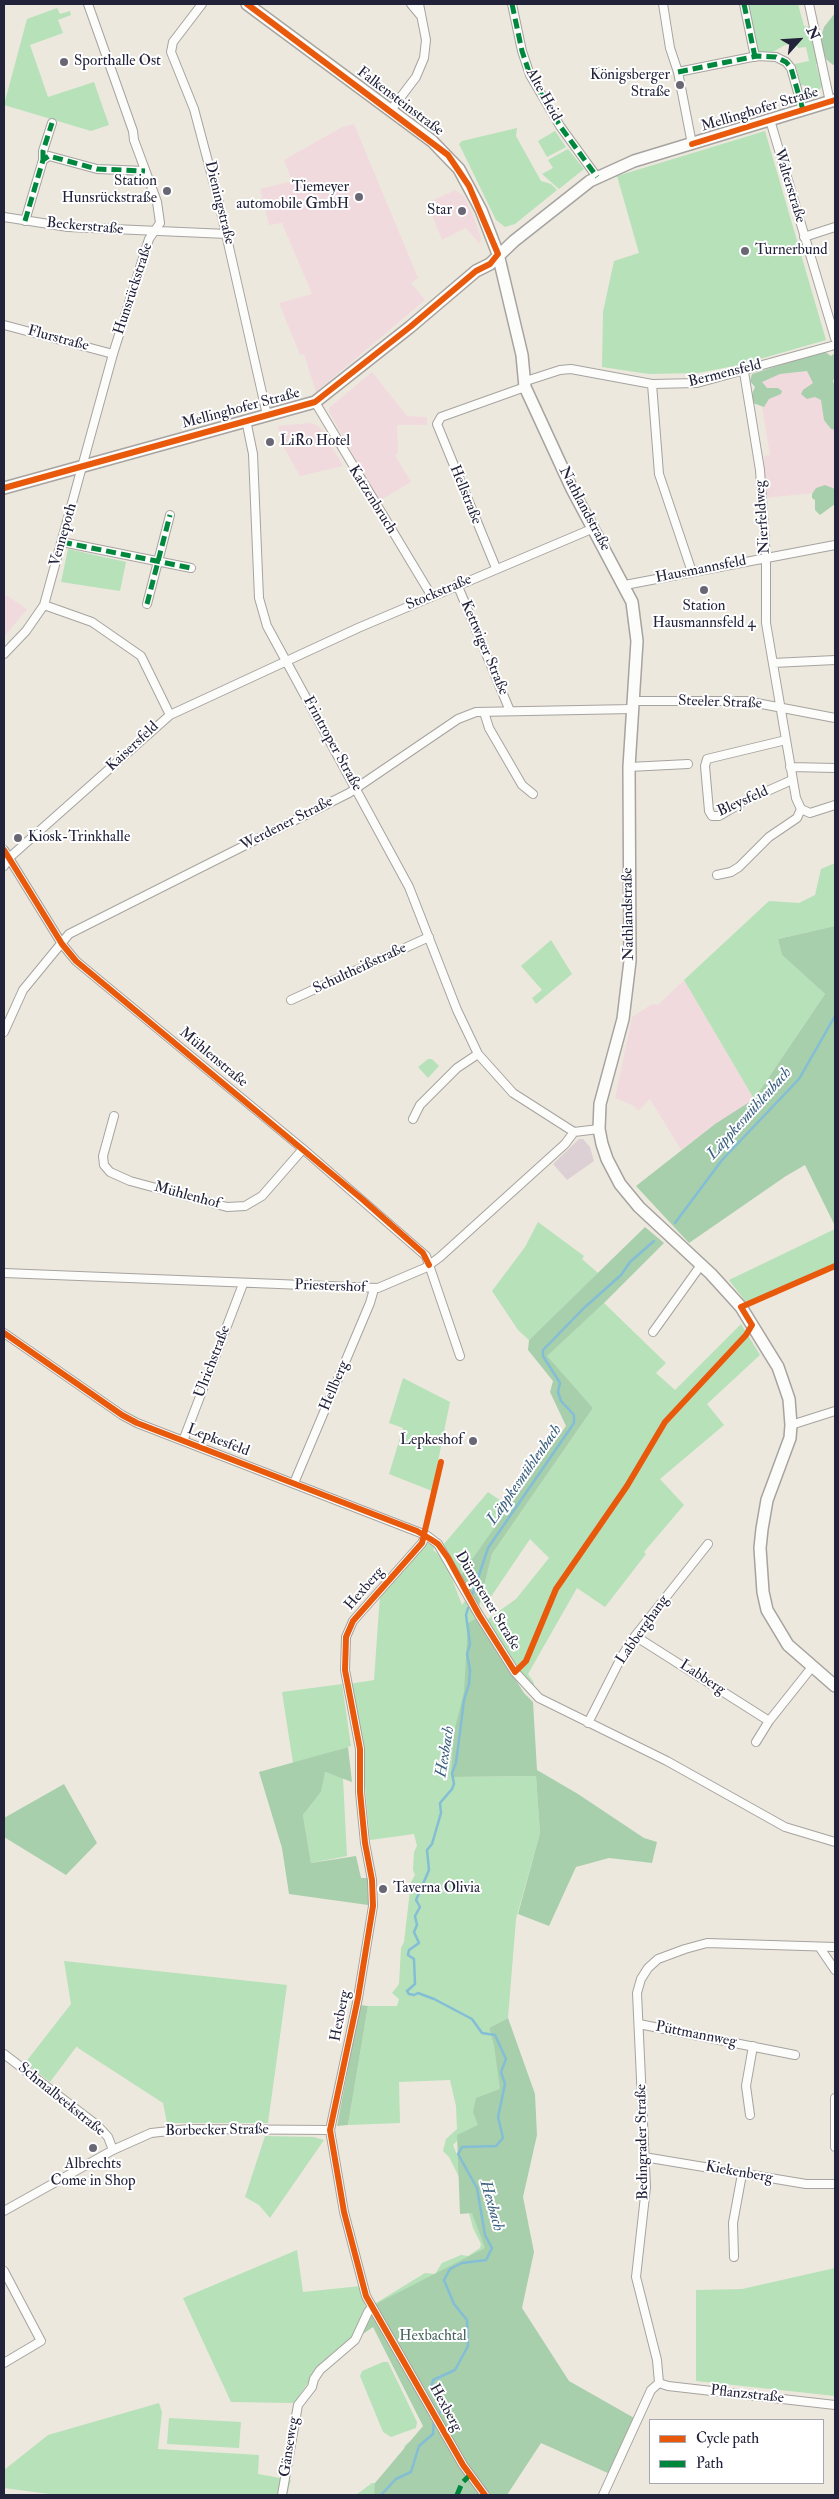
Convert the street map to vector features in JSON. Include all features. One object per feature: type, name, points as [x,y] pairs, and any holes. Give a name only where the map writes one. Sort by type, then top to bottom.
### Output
[{"type":"street","name":"Hunsrückstraße","points":[[83,466],[113,354],[149,239],[156,232],[161,219],[158,202],[145,171],[88,4]]},
{"type":"street","name":"Dieningstraße","points":[[202,4],[173,42],[170,49],[194,109],[227,234],[267,415]]},
{"type":"street","name":"Falkensteinstraße","points":[[247,4],[444,151],[459,169],[481,210],[498,254]]},
{"type":"street","points":[[410,4],[420,16]]},
{"type":"street","points":[[391,110],[416,77],[421,66],[426,40],[419,4]]},
{"type":"street","name":"Alte Heid","points":[[512,4],[522,51],[530,75],[566,135],[597,177]]},
{"type":"street","points":[[663,4],[672,60],[678,72],[692,144]]},
{"type":"street","points":[[744,4],[755,57]]},
{"type":"street","points":[[809,4],[833,101]]},
{"type":"street","points":[[678,72],[755,57],[776,57],[789,65],[803,110]]},
{"type":"street","name":"Mellinghofer Straße","points":[[4,488],[246,420],[286,412],[315,402],[476,272],[490,264],[498,254],[597,177],[624,165],[833,101]]},
{"type":"street","name":"Walterstraße","points":[[770,120],[835,338]]},
{"type":"street","points":[[25,221],[52,123]]},
{"type":"street","points":[[43,160],[49,156],[97,169],[145,171]]},
{"type":"street","name":"Beckerstraße","points":[[4,217],[68,227],[227,234]]},
{"type":"street","points":[[804,237],[835,227]]},
{"type":"street","name":"Nathlandstraße","points":[[498,254],[526,384],[572,489],[625,585],[634,606],[637,631],[629,767],[630,961],[620,1029],[603,1087],[599,1111],[599,1129],[606,1159],[620,1184],[645,1214],[701,1265],[741,1307],[778,1367],[789,1399],[790,1438],[767,1500],[760,1548],[762,1583],[767,1610],[788,1645],[835,1686]]},
{"type":"street","name":"Flurstraße","points":[[4,325],[113,354]]},
{"type":"street","name":"Bermensfeld","points":[[438,421],[441,417],[450,413],[560,370],[571,369],[652,384],[697,383],[744,372],[835,345]]},
{"type":"street","name":"Nierfeldweg","points":[[744,372],[758,458],[766,558],[765,616],[780,707]]},
{"type":"street","points":[[652,384],[660,478],[692,572]]},
{"type":"street","name":"Katzenbruch","points":[[315,402],[431,595]]},
{"type":"street","name":"Frintroper Straße","points":[[246,420],[253,454],[260,604],[267,626],[356,786],[409,887],[461,1020],[478,1054],[513,1093],[574,1132]]},
{"type":"street","name":"Hellstraße","points":[[438,421],[437,426],[496,568]]},
{"type":"street","name":"Vennepoth","points":[[4,654],[26,631],[44,606],[83,466]]},
{"type":"street","points":[[147,604],[170,515]]},
{"type":"street","name":"Stockstraße","points":[[285,660],[431,595],[594,528]]},
{"type":"street","points":[[62,542],[145,559],[159,560],[191,568]]},
{"type":"street","name":"Hausmannsfeld","points":[[625,585],[835,545]]},
{"type":"street","name":"Kettwiger Straße","points":[[457,584],[510,711]]},
{"type":"street","points":[[44,606],[92,622],[141,656],[170,715]]},
{"type":"street","name":"Kaisersfeld","points":[[4,866],[10,858],[170,715],[285,660]]},
{"type":"street","points":[[773,663],[835,660]]},
{"type":"street","name":"Steeler Straße","points":[[632,705],[740,701],[835,718]]},
{"type":"street","name":"Werdener Straße","points":[[4,1032],[23,990],[71,933],[349,793],[356,786],[454,721],[471,713],[632,705]]},
{"type":"street","points":[[780,707],[792,780],[801,809],[811,813],[835,805]]},
{"type":"street","name":"Kettwiger Straße","points":[[484,712],[489,728],[522,785],[533,794]]},
{"type":"street","name":"Bleysfeld","points":[[786,740],[707,759],[705,766],[709,811],[712,816],[716,816],[792,780]]},
{"type":"street","points":[[629,767],[688,764]]},
{"type":"street","points":[[790,767],[835,768]]},
{"type":"street","points":[[717,875],[731,872],[739,866],[769,837],[797,818],[801,809]]},
{"type":"street","name":"Mühlenstraße","points":[[4,850],[62,944],[76,961],[303,1149],[426,1256],[460,1356]]},
{"type":"street","name":"Schultheißstraße","points":[[292,1000],[429,937]]},
{"type":"street","points":[[413,1119],[420,1105],[457,1068],[478,1054]]},
{"type":"street","name":"Mühlenhof","points":[[114,1116],[102,1156],[104,1165],[110,1172],[130,1180],[227,1207],[245,1206],[262,1196],[303,1149]]},
{"type":"street","points":[[574,1132],[599,1129]]},
{"type":"street","name":"Priestershof","points":[[4,1273],[374,1289],[429,1266],[564,1144],[574,1132]]},
{"type":"street","points":[[653,1332],[701,1265]]},
{"type":"street","name":"Ulrichstraße","points":[[183,1441],[243,1284]]},
{"type":"street","name":"Hellberg","points":[[294,1483],[374,1289]]},
{"type":"street","name":"Lepkesfeld","points":[[4,1333],[122,1415],[183,1441],[426,1535],[438,1544]]},
{"type":"street","points":[[791,1424],[835,1411]]},
{"type":"street","name":"Hexberg","points":[[426,1535],[422,1543],[353,1621],[346,1636],[345,1670],[360,1749],[360,1792],[365,1843],[372,1880],[373,1906],[358,1998],[330,2130],[344,2212],[362,2284],[372,2307],[463,2465],[485,2495]]},
{"type":"street","name":"Dümptener Straße","points":[[438,1544],[479,1615],[525,1686],[539,1698],[666,1761],[785,1827],[835,1842]]},
{"type":"street","name":"Labberghang","points":[[588,1723],[622,1656],[635,1636],[708,1544]]},
{"type":"street","name":"Labberg","points":[[635,1636],[770,1721]]},
{"type":"street","points":[[756,1742],[812,1667]]},
{"type":"street","name":"Bedingrader Straße","points":[[659,2383],[657,2360],[636,2277],[646,2187],[637,1993],[641,1979],[648,1968],[658,1960],[685,1948],[707,1943],[835,1947]]},
{"type":"street","points":[[820,1948],[835,1970]]},
{"type":"street","name":"Püttmannweg","points":[[639,2024],[794,2055]]},
{"type":"street","name":"Püttmannweg","points":[[750,2114],[746,2086],[754,2046]]},
{"type":"street","name":"Schmalbeekstraße","points":[[5,2058],[98,2126],[108,2137],[113,2150]]},
{"type":"street","points":[[835,2098],[835,2147]]},
{"type":"street","name":"Borbecker Straße","points":[[4,2211],[113,2150],[151,2133],[173,2130],[330,2130]]},
{"type":"street","name":"Kiekenberg","points":[[644,2157],[806,2184],[835,2184]]},
{"type":"street","points":[[734,2257],[733,2223],[742,2174]]},
{"type":"street","points":[[4,2271],[41,2341],[4,2363]]},
{"type":"street","name":"Gänseweg","points":[[282,2495],[298,2405],[312,2387],[314,2379],[320,2370],[355,2340],[372,2307]]},
{"type":"street","points":[[603,2495],[652,2390],[659,2383]]},
{"type":"street","name":"Pflanzstraße","points":[[659,2383],[668,2386],[835,2405]]},
{"type":"shaded area","points":[[354,124],[418,278],[411,283],[425,300],[316,392],[304,354],[300,355],[279,303],[312,294],[282,223],[269,225],[260,189],[292,181],[284,160],[342,127]]},
{"type":"shaded area","points":[[455,190],[464,196],[473,215],[481,238],[480,244],[466,228],[442,240],[427,203]]},
{"type":"shaded area","points":[[821,360],[835,399],[835,491],[764,498],[764,456],[770,455],[757,378]]},
{"type":"shaded area","points":[[372,372],[407,416],[427,417],[427,425],[397,425],[398,453],[395,455],[411,482],[379,501],[329,412],[329,408]]},
{"type":"shaded area","points":[[309,423],[317,425],[323,431],[343,466],[300,476],[283,446],[278,426]]},
{"type":"shaded area","points":[[6,595],[27,609],[4,637],[4,598]]},
{"type":"shaded area","points":[[684,980],[754,1099],[715,1124],[681,1150],[650,1099],[638,1111],[634,1106],[615,1098],[632,1017],[652,1004],[658,1005]]},
{"type":"shaded area","points":[[579,1139],[583,1139],[590,1147],[594,1161],[567,1180],[553,1164]]},
{"type":"green space","points":[[747,4],[798,4],[804,26],[811,27],[819,63],[816,64],[822,86],[816,96],[811,99],[804,85],[801,85],[795,64],[809,61],[806,47],[798,48],[796,42],[785,45],[771,53],[758,53]]},
{"type":"green space","points":[[57,8],[60,14],[70,11],[71,15],[58,20],[63,33],[30,45],[48,97],[94,82],[109,125],[91,131],[4,105],[27,19]]},
{"type":"green space","points":[[835,13],[835,64],[833,65],[826,59],[820,40],[824,27]]},
{"type":"green space","points":[[517,128],[516,136],[541,181],[551,184],[557,190],[515,224],[505,227],[496,220],[459,144],[462,141]]},
{"type":"green space","points":[[555,131],[566,147],[547,157],[538,141]]},
{"type":"green space","points":[[765,131],[826,340],[739,365],[698,373],[649,374],[602,367],[603,312],[614,261],[639,253],[617,176]]},
{"type":"green space","points":[[568,149],[584,169],[559,189],[542,174],[553,168],[548,160]]},
{"type":"green space","points":[[824,351],[831,356],[835,353],[835,376],[833,381],[835,387],[835,430],[831,429],[824,420],[821,400],[815,397],[807,399],[801,394],[803,390],[813,383],[807,371],[780,374],[762,382],[767,388],[778,388],[782,391],[781,394],[769,399],[764,407],[753,403],[752,394],[755,387],[750,381],[752,374]]},
{"type":"green space","points":[[825,485],[835,489],[835,504],[820,515],[815,510],[815,500],[812,498],[812,494],[816,488]]},
{"type":"green space","points":[[68,549],[126,562],[120,591],[61,582]]},
{"type":"green space","points":[[835,863],[835,926],[778,939],[782,955],[825,994],[754,1099],[684,980],[769,901],[799,903],[815,895],[821,869]]},
{"type":"green space","points":[[835,926],[835,1226],[805,1165],[689,1243],[636,1186],[715,1124],[754,1099],[825,994],[782,955],[778,939]]},
{"type":"green space","points":[[551,940],[572,974],[536,1004],[532,998],[542,990],[521,966]]},
{"type":"green space","points":[[428,1059],[432,1059],[439,1066],[428,1078],[418,1067]]},
{"type":"green space","points":[[538,1222],[584,1256],[582,1259],[598,1273],[529,1340],[518,1330],[492,1291],[525,1247]]},
{"type":"green space","points":[[645,1227],[664,1243],[547,1356],[593,1408],[492,1554],[479,1606],[461,1575],[566,1426],[550,1392],[553,1381],[528,1350],[529,1340]]},
{"type":"green space","points":[[835,1229],[835,1266],[746,1302],[729,1280]]},
{"type":"green space","points":[[604,1303],[666,1363],[656,1373],[675,1390],[741,1324],[760,1355],[707,1404],[724,1425],[660,1479],[684,1505],[644,1552],[646,1554],[605,1607],[577,1588],[528,1674],[534,1683],[534,1691],[519,1673],[484,1622],[516,1599],[549,1558],[530,1539],[484,1607],[480,1601],[492,1554],[593,1408],[546,1356]]},
{"type":"green space","points":[[403,1378],[450,1402],[432,1491],[389,1474],[403,1428],[389,1423]]},
{"type":"green space","points":[[488,1492],[510,1507],[461,1575],[444,1544]]},
{"type":"green space","name":"Hexbachtal","points":[[429,1543],[437,1545],[433,1550],[448,1568],[462,1605],[465,1601],[477,1618],[451,1777],[536,1776],[540,1833],[516,1919],[508,2018],[489,2028],[506,2082],[481,2125],[465,2133],[453,2145],[492,2240],[441,2413],[381,2495],[356,2495],[372,2483],[377,2483],[403,2452],[405,2445],[418,2432],[424,2429],[420,2377],[376,2303],[425,2273],[435,2274],[442,2263],[461,2255],[468,2256],[480,2248],[481,2244],[473,2228],[460,2179],[449,2157],[443,2151],[446,2139],[457,2129],[456,2106],[450,2080],[399,2082],[400,2123],[348,2125],[368,2006],[397,2006],[399,1999],[392,1993],[399,1984],[401,1948],[404,1942],[411,1882],[415,1875],[413,1870],[414,1852],[417,1846],[414,1834],[370,1840],[363,1746],[357,1708],[349,1684],[374,1680],[380,1595],[424,1546]]},
{"type":"green space","points":[[477,1618],[524,1693],[533,1702],[537,1770],[578,1794],[644,1838],[657,1842],[652,1863],[609,1858],[576,1867],[549,1926],[518,1914],[540,1833],[536,1776],[451,1777],[454,1732],[464,1692],[468,1623]]},
{"type":"green space","points":[[342,1684],[351,1746],[293,1763],[282,1692]]},
{"type":"green space","points":[[348,1747],[352,1782],[325,1772],[321,1792],[303,1815],[311,1863],[356,1856],[361,1878],[369,1878],[368,1905],[289,1894],[282,1848],[259,1772]]},
{"type":"green space","points":[[324,1772],[343,1778],[347,1856],[311,1863],[303,1815],[321,1792]]},
{"type":"green space","points":[[64,1784],[97,1843],[66,1875],[4,1837],[4,1818]]},
{"type":"green space","points":[[64,1961],[287,1985],[268,2123],[167,2123],[163,2103],[77,2046],[50,2082],[25,2063],[71,2004]]},
{"type":"green space","points":[[360,2005],[368,2006],[348,2125],[337,2126]]},
{"type":"green space","name":"Hexbachtal","points":[[508,2018],[535,2094],[537,2135],[523,2197],[534,2252],[522,2308],[569,2381],[636,2419],[610,2474],[541,2443],[507,2495],[374,2495],[375,2483],[423,2426],[373,2327],[360,2336],[372,2306],[485,2248],[472,2213],[460,2214],[457,2135],[478,2125],[473,2112],[476,2098],[500,2089],[494,2045],[489,2028]]},
{"type":"green space","points":[[265,2136],[314,2137],[324,2140],[270,2218],[259,2205],[245,2197]]},
{"type":"green space","points":[[297,2250],[303,2292],[361,2286],[367,2312],[352,2342],[321,2364],[294,2403],[231,2402],[183,2298]]},
{"type":"green space","points":[[835,2268],[835,2396],[696,2381],[696,2290],[742,2289]]},
{"type":"green space","points":[[383,2362],[388,2362],[417,2422],[416,2428],[391,2437],[383,2432],[360,2376],[362,2371]]},
{"type":"green space","points":[[159,2403],[162,2412],[158,2449],[259,2455],[258,2474],[291,2480],[287,2495],[57,2495],[4,2488],[4,2470],[48,2435]]},
{"type":"green space","points":[[169,2418],[241,2422],[239,2448],[167,2444]]},
{"type":"waterway","name":"Läppkesmühlenbach","points":[[675,1223],[722,1160],[799,1079],[835,1016]]},
{"type":"waterway","name":"Läppkesmühlenbach","points":[[473,1593],[488,1548],[574,1423],[574,1415],[561,1401],[558,1392],[560,1383],[543,1356],[543,1350],[584,1308],[621,1275],[630,1262],[654,1241]]},
{"type":"waterway","name":"Hexbach","points":[[438,2416],[441,2410],[431,2388],[433,2380],[455,2370],[468,2346],[467,2320],[454,2304],[444,2280],[450,2269],[462,2263],[486,2260],[492,2248],[485,2235],[477,2188],[458,2154],[462,2147],[496,2146],[503,2138],[498,2117],[505,2084],[501,2072],[506,2059],[495,2035],[482,2033],[472,2019],[434,1999],[418,1993],[414,1995],[409,1994],[407,1991],[415,1984],[414,1959],[408,1955],[409,1950],[419,1943],[414,1932],[417,1925],[415,1916],[420,1907],[416,1900],[429,1870],[427,1850],[432,1844],[441,1813],[440,1803],[454,1784],[452,1773],[456,1763],[464,1700],[469,1684],[470,1670],[467,1654],[470,1644],[466,1615],[468,1608]]},
{"type":"waterway","name":"Hexbach","points":[[381,2495],[396,2479],[411,2472],[419,2446],[433,2434],[434,2420]]},
{"type":"marked path","points":[[512,4],[522,51],[530,75],[560,126],[597,177]]},
{"type":"marked path","points":[[744,4],[755,57]]},
{"type":"marked path","points":[[678,72],[757,56],[776,57],[786,62],[791,68],[803,110]]},
{"type":"marked path","points":[[43,160],[43,151],[52,123]]},
{"type":"marked path","points":[[25,221],[43,160],[49,156],[97,169],[145,171]]},
{"type":"marked path","points":[[147,604],[170,515]]},
{"type":"marked path","points":[[62,542],[191,568]]},
{"type":"marked path","points":[[457,2495],[462,2483],[470,2475]]},
{"type":"cycle path","points":[[4,488],[315,402],[410,327],[476,271],[490,264],[498,254],[469,186],[448,155],[247,4]]},
{"type":"cycle path","points":[[692,144],[835,100]]},
{"type":"cycle path","points":[[4,850],[62,944],[76,961],[362,1199],[423,1253],[429,1265]]},
{"type":"cycle path","points":[[4,1333],[122,1415],[137,1423],[417,1531],[432,1540],[438,1544],[448,1558],[479,1615],[515,1672],[526,1661],[556,1589],[627,1486],[665,1422],[746,1335],[752,1325],[741,1307],[835,1266]]},
{"type":"cycle path","points":[[441,1462],[422,1543],[353,1621],[346,1637],[345,1670],[360,1749],[360,1792],[365,1843],[372,1880],[373,1906],[358,1998],[330,2130],[344,2212],[366,2296],[463,2465],[485,2495]]},
{"type":"place","name":"Sporthalle Ost","points":[[64,62]]},
{"type":"place","name":"Königsberger Straße","points":[[680,85]]},
{"type":"place","name":"Station Hunsrückstraße","points":[[167,191]]},
{"type":"place","name":"Tiemeyer automobile GmbH","points":[[359,197]]},
{"type":"place","name":"Star","points":[[462,211]]},
{"type":"place","name":"Turnerbund","points":[[745,251]]},
{"type":"place","name":"LiRo Hotel","points":[[270,442]]},
{"type":"place","name":"Station Hausmannsfeld 4","points":[[704,590]]},
{"type":"place","name":"Kiosk-Trinkhalle","points":[[18,838]]},
{"type":"place","name":"Lepkeshof","points":[[473,1441]]},
{"type":"place","name":"Taverna Olivia","points":[[383,1889]]},
{"type":"place","name":"Albrechts Come in Shop","points":[[93,2148]]}]
